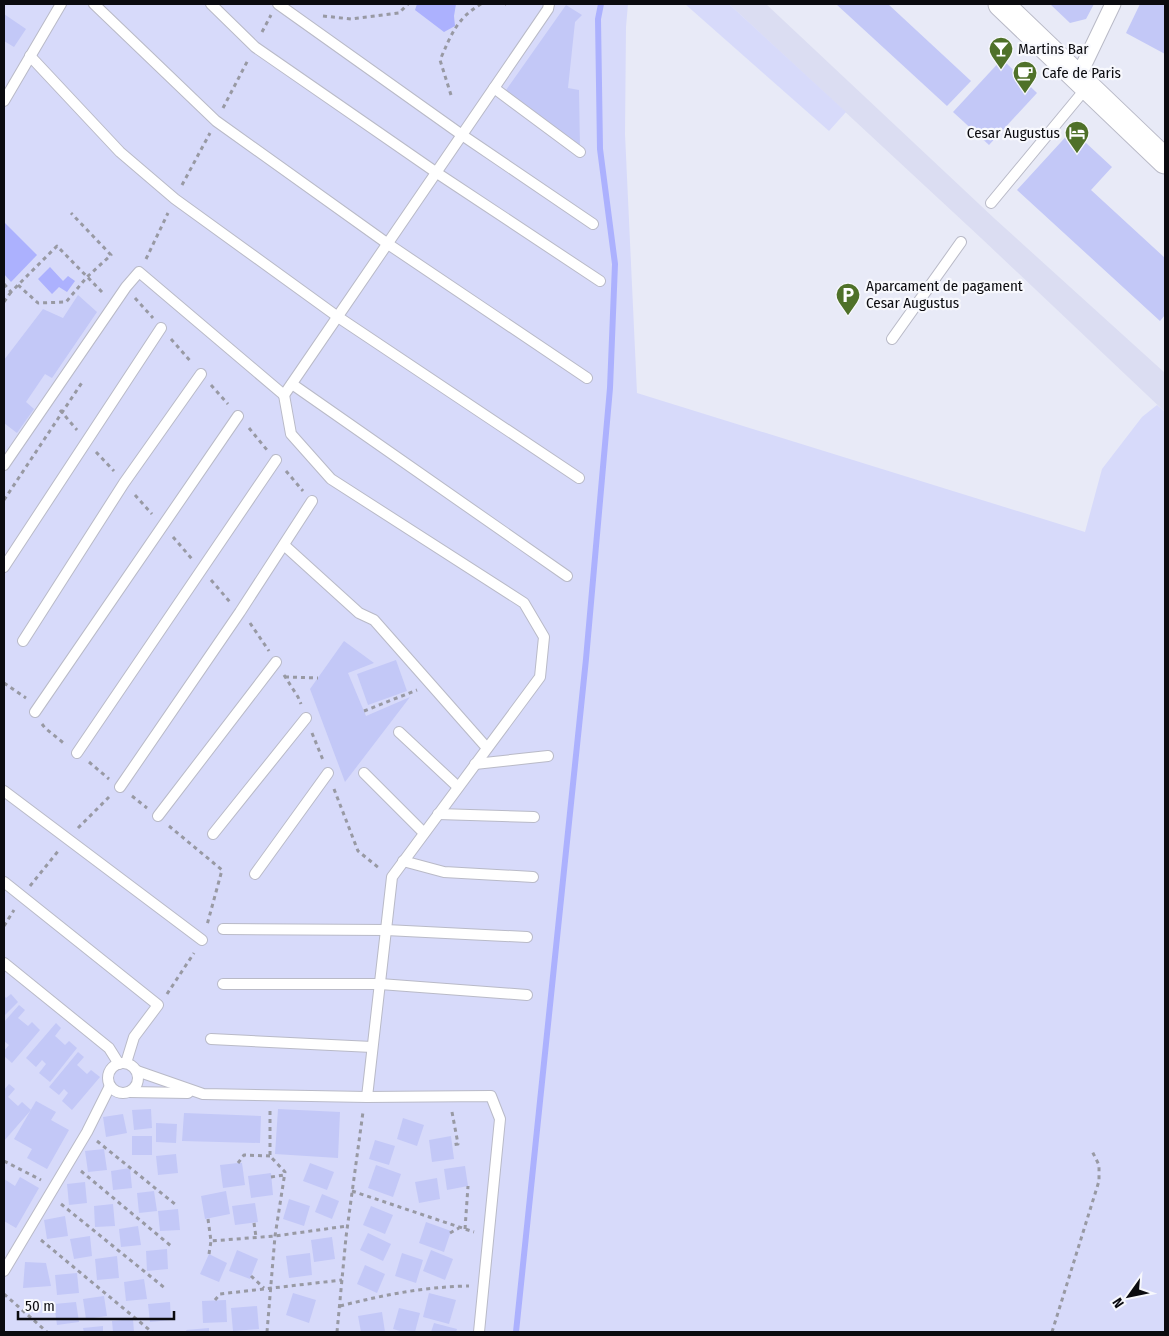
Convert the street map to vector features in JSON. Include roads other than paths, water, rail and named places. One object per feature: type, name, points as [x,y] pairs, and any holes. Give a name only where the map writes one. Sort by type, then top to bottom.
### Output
[{"type":"street","points":[[1000,4],[1165,161]]},
{"type":"street","points":[[1083,82],[1113,4]]},
{"type":"lane","points":[[4,101],[7,88],[30,56],[61,4]]},
{"type":"lane","points":[[94,4],[216,122],[388,244],[587,378]]},
{"type":"lane","points":[[211,4],[255,47],[437,173],[600,281]]},
{"type":"lane","points":[[284,395],[437,173],[548,9],[549,4]]},
{"type":"lane","points":[[275,8],[290,12],[462,135],[593,224]]},
{"type":"lane","points":[[30,56],[120,152],[175,199],[338,317],[579,478]]},
{"type":"lane","points":[[991,203],[1083,82]]},
{"type":"lane","points":[[494,88],[580,152]]},
{"type":"lane","points":[[892,339],[961,242]]},
{"type":"lane","points":[[4,465],[114,304],[140,272],[284,395],[291,434],[331,479],[524,603],[544,637],[540,677],[392,877],[367,1097]]},
{"type":"lane","points":[[4,567],[161,328]]},
{"type":"lane","points":[[23,641],[124,482],[202,374]]},
{"type":"lane","points":[[292,384],[567,576]]},
{"type":"lane","points":[[35,712],[238,416]]},
{"type":"lane","points":[[77,753],[276,460]]},
{"type":"lane","points":[[120,786],[312,501]]},
{"type":"lane","points":[[284,545],[359,613],[374,620],[487,748]]},
{"type":"lane","points":[[158,816],[276,662]]},
{"type":"lane","points":[[213,834],[306,718]]},
{"type":"lane","points":[[399,732],[458,787]]},
{"type":"lane","points":[[475,764],[548,756]]},
{"type":"lane","points":[[255,874],[328,773]]},
{"type":"lane","points":[[364,773],[424,833]]},
{"type":"lane","points":[[4,791],[202,940]]},
{"type":"lane","points":[[438,814],[534,817]]},
{"type":"lane","points":[[403,861],[444,872],[533,876]]},
{"type":"lane","points":[[4,882],[158,1005],[134,1037],[122,1064]]},
{"type":"lane","points":[[223,929],[386,930],[527,937]]},
{"type":"lane","points":[[4,963],[109,1048],[122,1064]]},
{"type":"lane","points":[[223,984],[380,984],[527,995]]},
{"type":"lane","points":[[211,1039],[372,1047]]},
{"type":"lane","points":[[4,1271],[87,1132],[110,1086],[109,1074],[114,1066],[122,1064],[134,1067],[137,1071],[200,1093]]},
{"type":"lane","points":[[129,1092],[136,1086],[138,1081],[137,1071]]},
{"type":"lane","points":[[110,1086],[120,1093],[367,1097],[491,1096],[500,1119],[480,1332]]},
{"type":"water","points":[[417,4],[456,4],[455,26],[444,32],[415,10]]},
{"type":"water","points":[[4,222],[37,255],[11,282],[4,274]]},
{"type":"water","points":[[50,267],[63,281],[68,276],[75,281],[67,292],[59,287],[52,294],[38,279]]},
{"type":"waterway","points":[[516,1332],[586,659],[610,388],[615,264],[600,149],[598,19],[601,4]]},
{"type":"place","name":"Martins Bar","points":[[1001,70]]},
{"type":"place","name":"Cafe de Paris","points":[[1025,94]]},
{"type":"place","name":"Cesar Augustus","points":[[1077,154]]},
{"type":"place","name":"Aparcament de pagament Cesar Augustus","points":[[848,316]]}]
